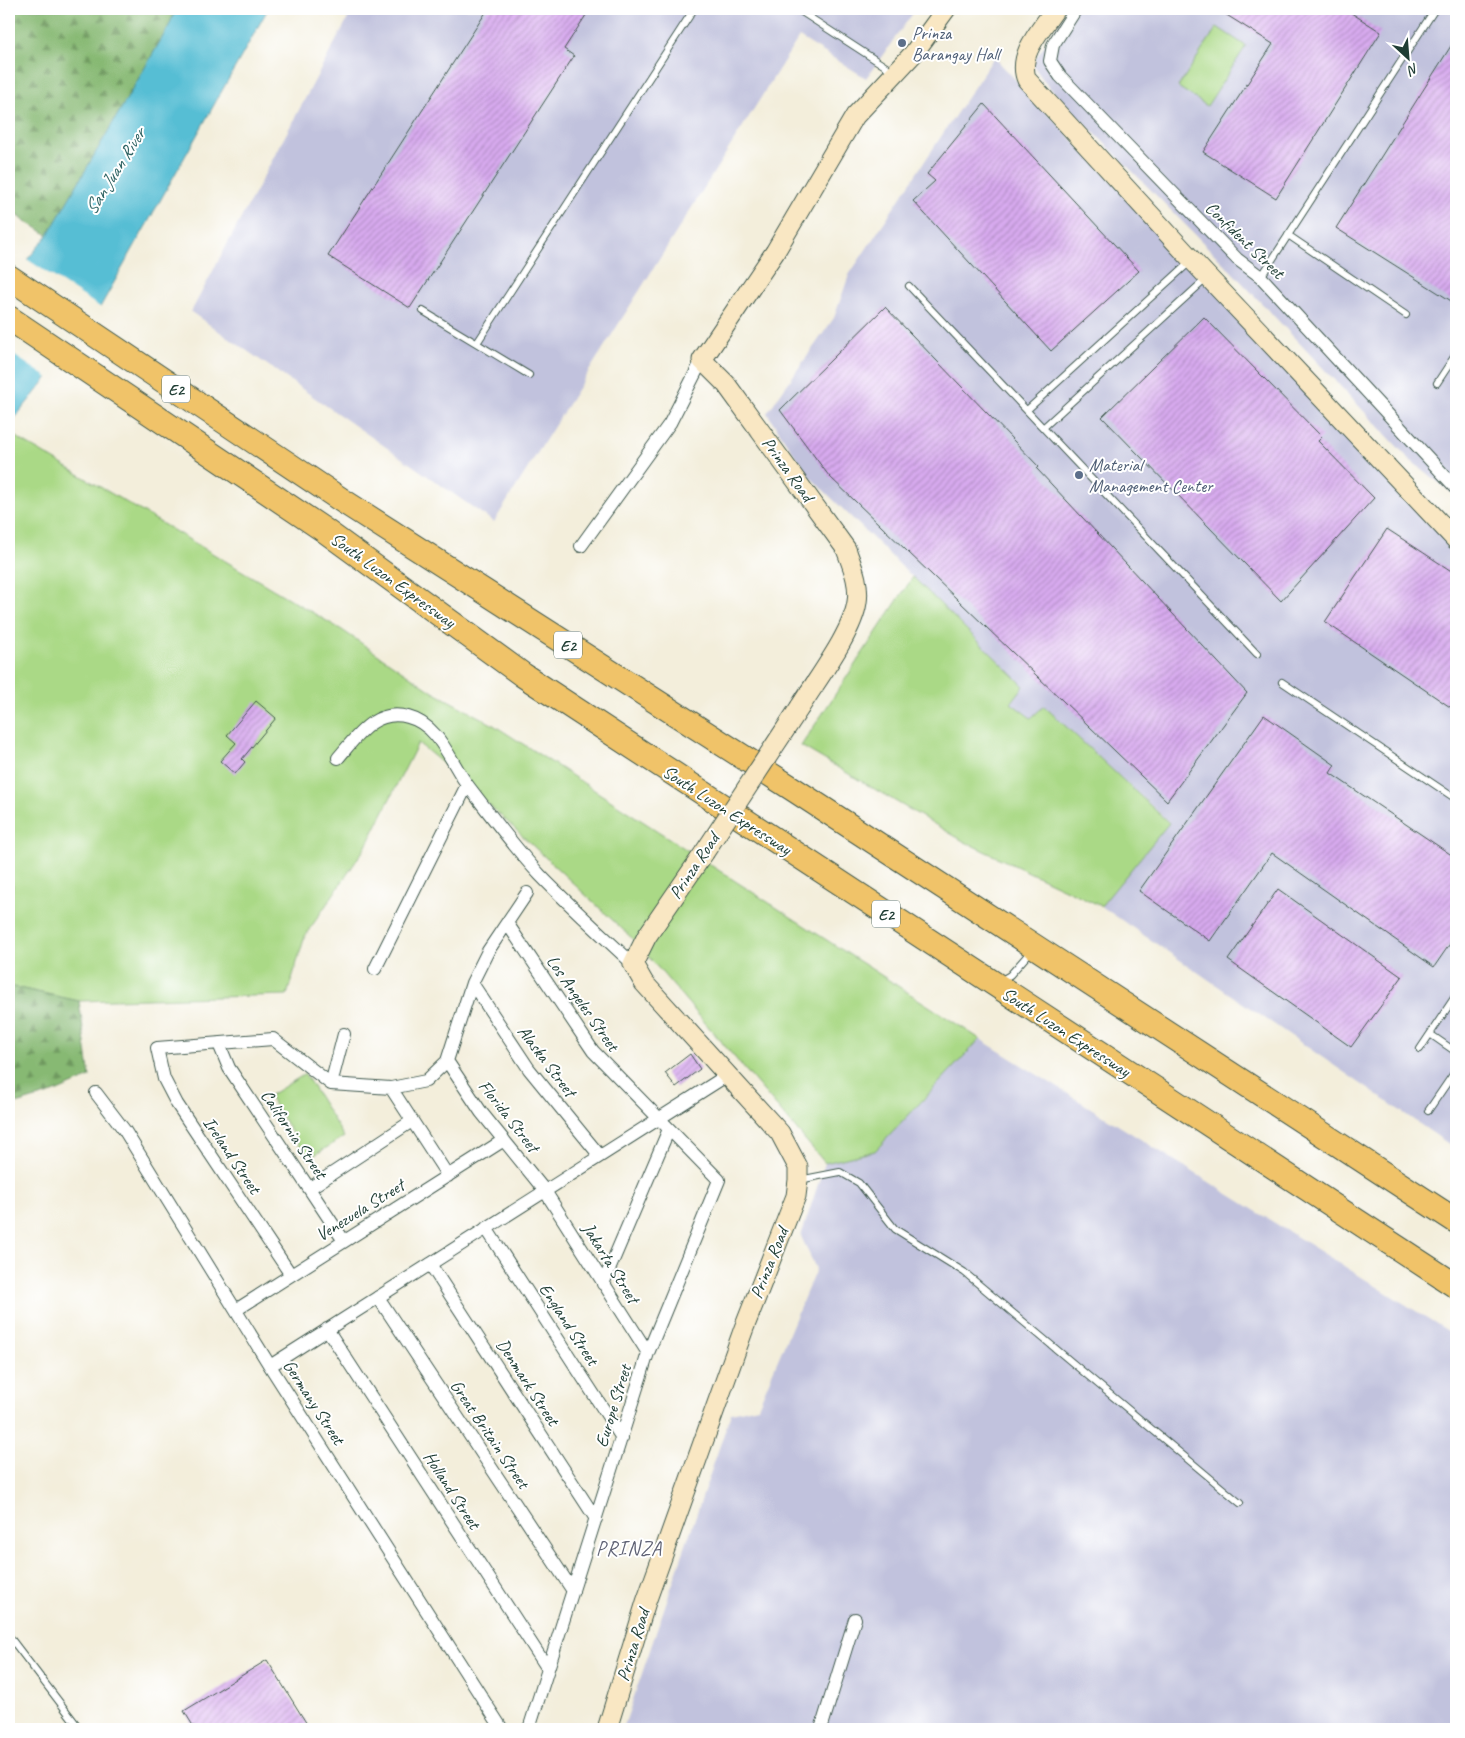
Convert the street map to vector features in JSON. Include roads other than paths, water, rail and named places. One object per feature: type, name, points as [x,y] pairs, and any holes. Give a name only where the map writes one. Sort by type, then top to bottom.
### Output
[{"type":"highway","name":"South Luzon Expressway","points":[[9,277],[343,501],[793,789],[1456,1221]]},
{"type":"highway","name":"South Luzon Expressway","points":[[9,318],[324,530],[523,675],[1456,1286]]},
{"type":"main road","points":[[702,360],[775,252],[855,116],[912,54],[946,9]]},
{"type":"main road","points":[[1055,9],[1026,55],[1024,73],[1027,80],[1192,260],[1456,540]]},
{"type":"main road","name":"Prinza Road","points":[[607,1729],[646,1602],[744,1328],[796,1196],[798,1180],[798,1167],[780,1134],[644,983],[633,964],[647,936],[800,707],[840,642],[852,618],[857,601],[856,578],[846,549],[726,384],[702,360]]},
{"type":"street","name":"Confident Street","points":[[1076,9],[1053,45],[1050,61],[1060,76],[1236,258],[1261,277],[1456,488]]},
{"type":"street","points":[[581,546],[670,422],[702,360]]},
{"type":"street","points":[[338,758],[362,730],[379,718],[393,715],[409,717],[422,724],[437,738],[452,758],[467,785],[539,874],[633,964]]},
{"type":"street","points":[[375,968],[467,785]]},
{"type":"street","points":[[220,1044],[272,1039],[331,1084],[391,1088],[426,1082],[447,1061],[472,983],[488,951],[527,893]]},
{"type":"street","name":"Los Angeles Street","points":[[507,923],[593,1051],[658,1119]]},
{"type":"street","name":"Alaska Street","points":[[472,983],[529,1069],[600,1156]]},
{"type":"street","points":[[331,1084],[344,1034]]},
{"type":"street","name":"Ireland Street","points":[[220,1044],[157,1048],[164,1080],[177,1104],[291,1275]]},
{"type":"street","name":"California Street","points":[[220,1044],[229,1068],[344,1242]]},
{"type":"street","name":"Florida Street","points":[[447,1061],[481,1112],[545,1191]]},
{"type":"street","points":[[270,1366],[726,1076]]},
{"type":"street","points":[[391,1088],[448,1176]]},
{"type":"street","name":"Germany Street","points":[[96,1093],[125,1131],[270,1366],[502,1729]]},
{"type":"street","name":"Europe Street","points":[[529,1729],[648,1354],[719,1180],[658,1119]]},
{"type":"street","points":[[310,1188],[412,1121]]},
{"type":"street","points":[[603,1284],[669,1130]]},
{"type":"street","name":"Venezuela Street","points":[[236,1310],[504,1140]]},
{"type":"street","name":"Jakarta Street","points":[[545,1191],[648,1354]]},
{"type":"street","name":"England Street","points":[[486,1228],[622,1438]]},
{"type":"street","name":"Denmark Street","points":[[430,1264],[596,1519]]},
{"type":"street","name":"Great Britain Street","points":[[378,1297],[573,1591]]},
{"type":"street","name":"Holland Street","points":[[327,1329],[548,1670]]},
{"type":"street","points":[[821,1729],[855,1619]]},
{"type":"lane","points":[[477,343],[694,9]]},
{"type":"lane","points":[[797,9],[895,73]]},
{"type":"lane","points":[[1261,277],[1435,9]]},
{"type":"lane","points":[[1288,235],[1406,315]]},
{"type":"lane","points":[[1027,410],[1192,260]]},
{"type":"lane","points":[[1044,428],[1208,276]]},
{"type":"lane","points":[[910,286],[1257,654]]},
{"type":"lane","points":[[423,311],[529,375]]},
{"type":"lane","points":[[1437,383],[1456,354]]},
{"type":"lane","points":[[1282,682],[1456,799]]},
{"type":"lane","points":[[994,985],[1010,975],[1035,947]]},
{"type":"lane","points":[[1420,1049],[1456,995]]},
{"type":"lane","points":[[1430,1034],[1456,1052]]},
{"type":"lane","points":[[1428,1111],[1456,1070]]},
{"type":"lane","points":[[798,1180],[840,1172],[859,1183],[895,1229],[964,1272],[1240,1503]]},
{"type":"lane","points":[[9,1636],[80,1729]]},
{"type":"water","name":"San Juan River","points":[[176,9],[268,9],[89,327],[9,425],[9,281],[48,235],[169,26]]},
{"type":"place","name":"Prinza Barangay Hall","points":[[902,43]]},
{"type":"place","name":"Material Management Center","points":[[1079,475]]},
{"type":"district","name":"PRINZA","points":[[629,1548]]}]
